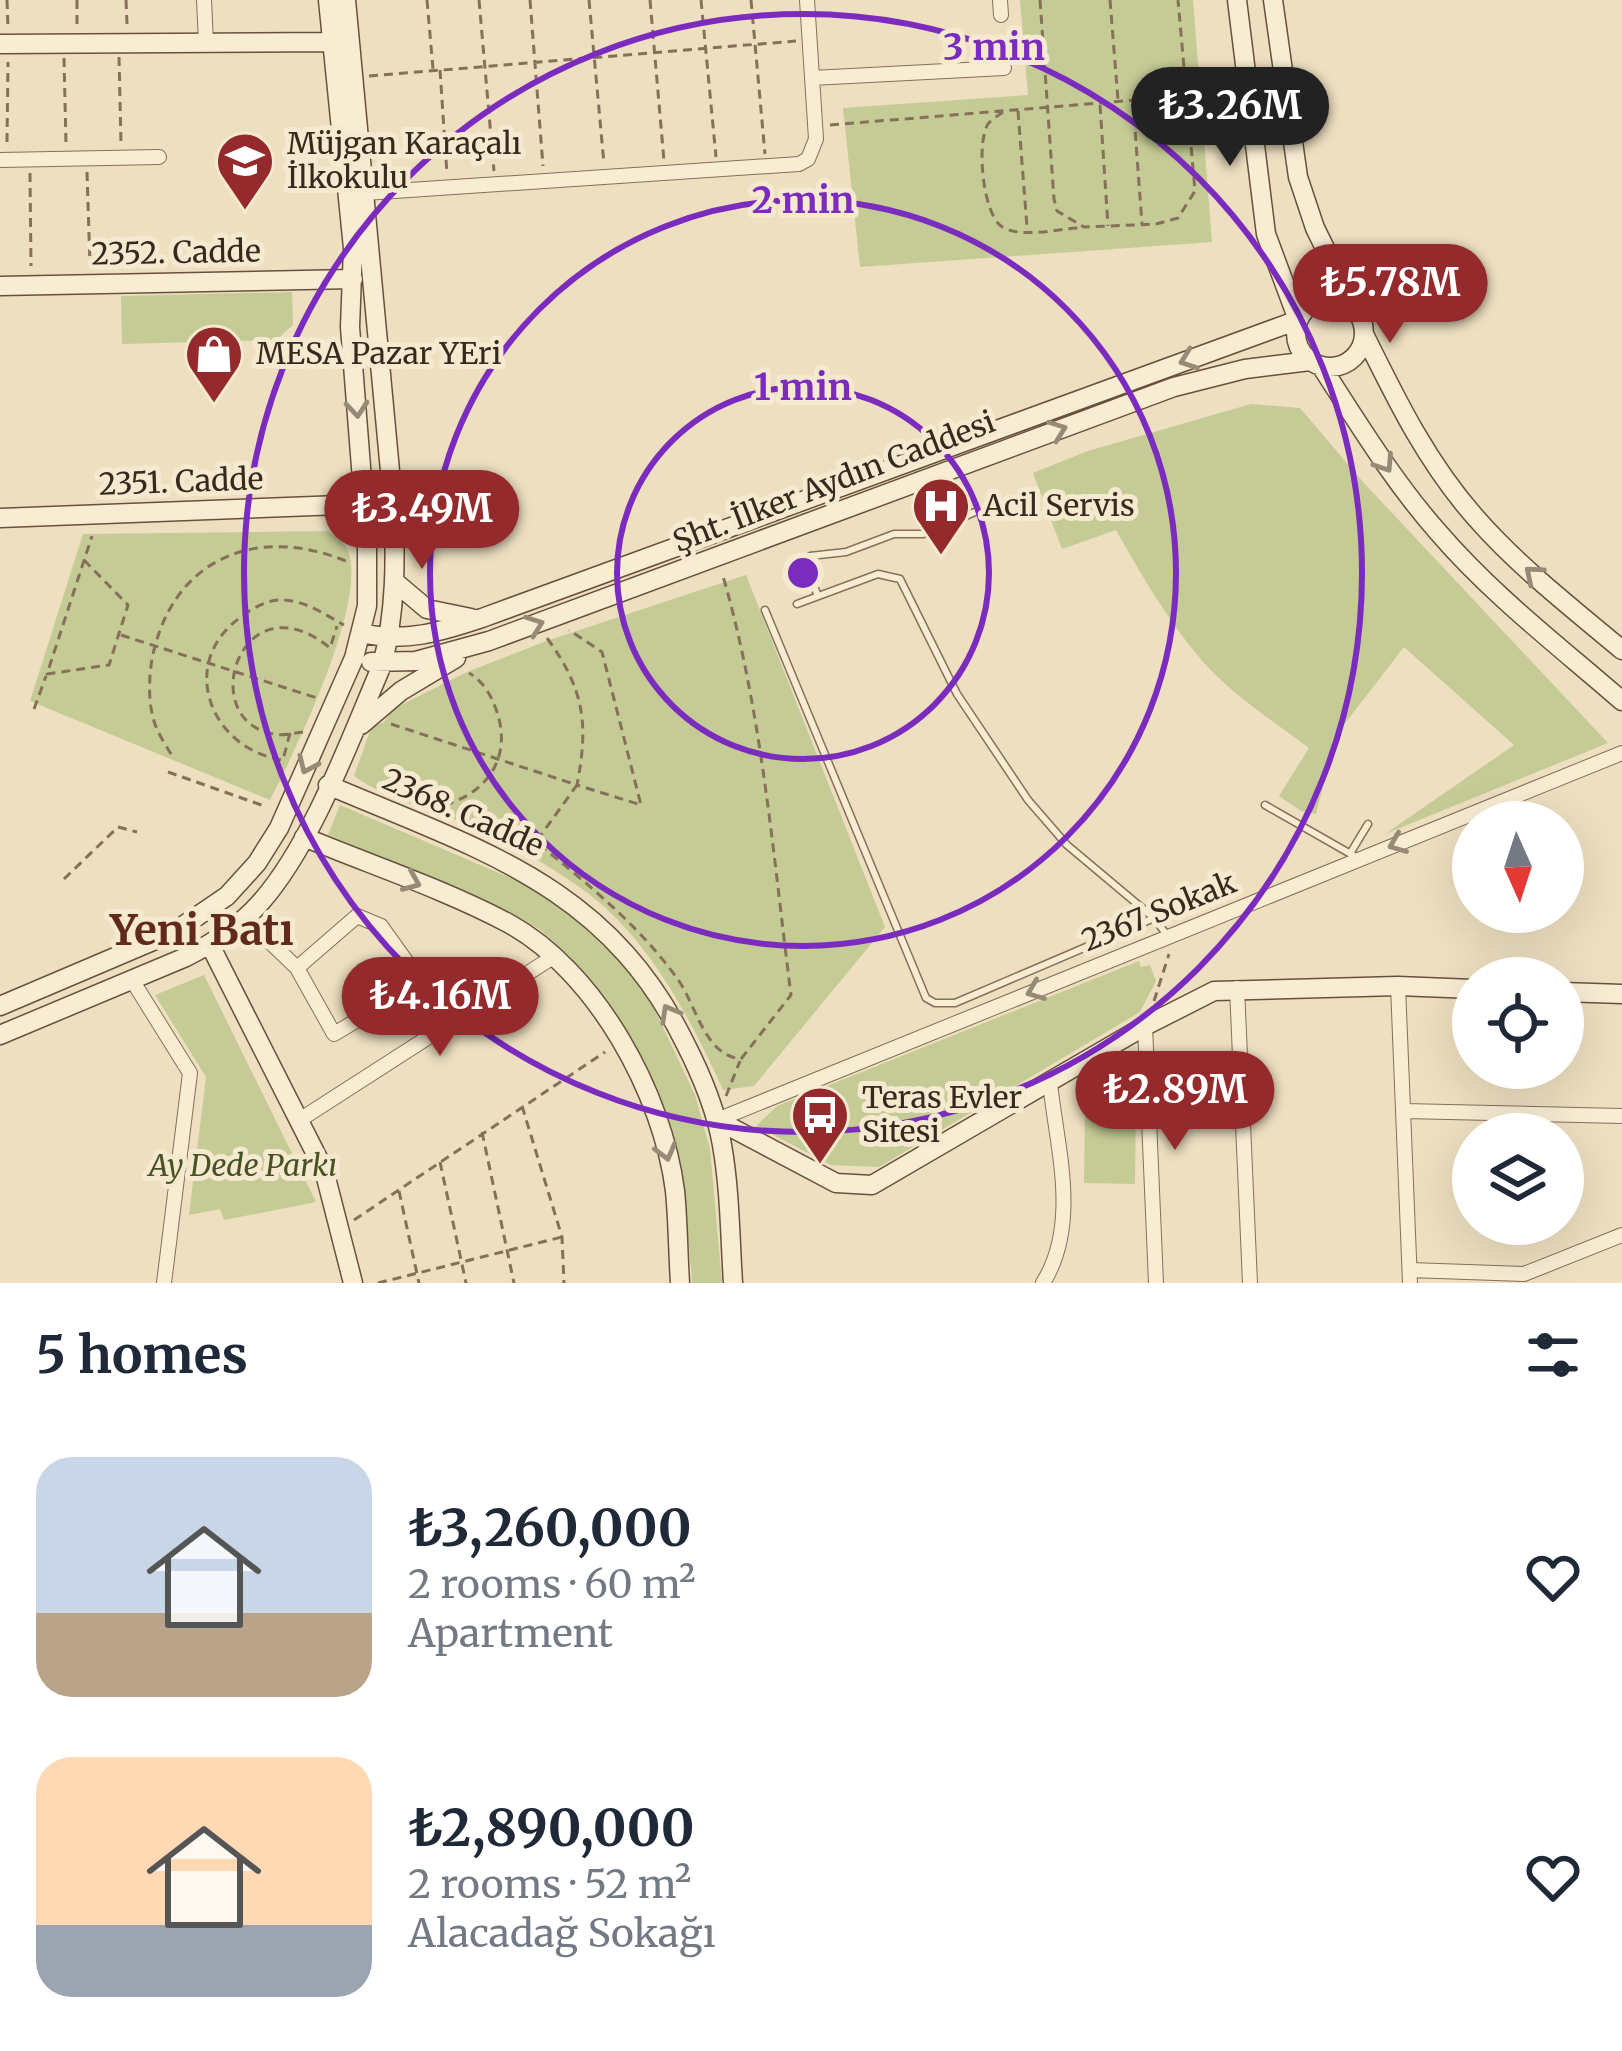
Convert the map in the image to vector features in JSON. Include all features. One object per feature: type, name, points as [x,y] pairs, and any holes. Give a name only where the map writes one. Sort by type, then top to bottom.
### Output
[{"type":"main road","points":[[0,1006],[202,916],[257,863],[286,813],[354,658],[356,630],[367,606],[365,505],[350,327],[353,279],[328,0]]},
{"type":"main road","points":[[0,1035],[210,945],[245,918],[276,883],[304,837],[382,664],[394,581],[393,503],[346,0]]},
{"type":"main road","points":[[1237,0],[1267,234],[1298,320],[1297,343],[1439,534],[1490,586],[1622,701]]},
{"type":"main road","points":[[1273,0],[1298,177],[1315,228],[1413,431],[1462,501],[1516,560],[1622,650]]},
{"type":"main road","points":[[4,44],[332,42]]},
{"type":"main road","name":"2352. Cadde","points":[[0,286],[353,279]]},
{"type":"main road","points":[[1298,320],[1324,300],[1346,303],[1356,311]]},
{"type":"main road","name":"Şht. İlker Aydın Caddesi","points":[[388,639],[431,634],[482,618],[1298,320]]},
{"type":"main road","points":[[1315,363],[1343,365],[1360,351],[1364,334]]},
{"type":"main road","name":"Şht. İlker Aydın Caddesi","points":[[382,664],[416,661],[489,641],[1174,387],[1245,369],[1315,363]]},
{"type":"main road","points":[[946,448],[954,469]]},
{"type":"main road","name":"2351. Cadde","points":[[0,518],[393,503]]},
{"type":"main road","points":[[394,581],[428,609],[460,618],[482,618]]},
{"type":"main road","points":[[356,630],[388,639]]},
{"type":"main road","points":[[350,737],[401,691],[489,641]]},
{"type":"main road","points":[[354,658],[382,664]]},
{"type":"main road","name":"2368. Cadde","points":[[328,785],[508,862],[591,917],[642,970],[688,1048],[717,1120],[733,1283]]},
{"type":"main road","points":[[304,837],[509,924],[553,957],[593,1001],[622,1041],[655,1116],[670,1165],[680,1283]]},
{"type":"main road","points":[[210,945],[324,1170],[353,1283]]},
{"type":"main road","points":[[717,1120],[836,1183],[858,1186],[885,1180],[1145,1026],[1214,991],[1452,988]]},
{"type":"main road","points":[[1584,993],[1622,994]]},
{"type":"street","points":[[204,0],[206,43]]},
{"type":"street","points":[[364,193],[799,164],[815,150],[807,0]]},
{"type":"street","points":[[812,78],[1004,68]]},
{"type":"street","points":[[3,160],[159,157]]},
{"type":"street","name":"2367 Sokak","points":[[717,1120],[1354,856],[1622,753]]},
{"type":"street","points":[[245,918],[297,968],[334,1034],[421,982],[381,926],[358,916],[297,968]]},
{"type":"street","points":[[301,1120],[553,957]]},
{"type":"street","points":[[132,980],[187,1065],[191,1081],[164,1283]]},
{"type":"street","points":[[1398,986],[1410,1277],[1527,1279],[1622,1235]]},
{"type":"street","points":[[1237,988],[1250,1283]]},
{"type":"street","points":[[1145,1026],[1156,1283]]},
{"type":"street","points":[[1043,1283],[1058,1256],[1065,1221],[1049,1083]]},
{"type":"street","points":[[1403,1111],[1622,1116]]},
{"type":"lane","points":[[818,596],[806,567],[810,556],[846,552],[894,534],[923,534],[975,512]]},
{"type":"lane","points":[[797,604],[878,574],[900,579],[952,686],[1028,800],[1067,845],[1172,935]]},
{"type":"lane","points":[[765,610],[926,998],[934,1004],[955,1003],[1154,917]]},
{"type":"lane","points":[[1264,805],[1354,856],[1368,824]]},
{"type":"path","points":[[3,160],[7,0]]},
{"type":"path","points":[[66,158],[77,0]]},
{"type":"path","points":[[122,158],[126,0]]},
{"type":"path","points":[[427,0],[448,188]]},
{"type":"path","points":[[479,0],[495,185]]},
{"type":"path","points":[[530,0],[544,182]]},
{"type":"path","points":[[589,0],[605,178]]},
{"type":"path","points":[[650,0],[665,175]]},
{"type":"path","points":[[700,0],[717,171]]},
{"type":"path","points":[[752,0],[766,168]]},
{"type":"path","points":[[1040,0],[1054,200],[1058,211],[1084,227]]},
{"type":"path","points":[[1110,0],[1118,101]]},
{"type":"path","points":[[1005,111],[989,122],[982,140],[987,210],[999,225],[1028,231],[1178,218],[1195,191],[1178,0]]},
{"type":"path","points":[[353,77],[809,40]]},
{"type":"path","points":[[815,126],[1187,96]]},
{"type":"path","points":[[1133,100],[1142,224]]},
{"type":"path","points":[[1100,103],[1108,226]]},
{"type":"path","points":[[1018,110],[1028,231]]},
{"type":"path","points":[[87,158],[90,285]]},
{"type":"path","points":[[30,159],[31,286]]},
{"type":"path","points":[[34,709],[92,536]]},
{"type":"path","points":[[171,754],[153,719],[151,660],[174,600],[199,572],[229,554],[290,545],[322,551],[358,566]]},
{"type":"path","points":[[47,674],[110,665],[128,605],[84,560]]},
{"type":"path","points":[[717,1120],[741,1059],[791,995],[756,728],[724,576]]},
{"type":"path","points":[[290,734],[283,760],[266,758],[227,734],[213,714],[206,691],[208,662],[216,642],[253,608],[280,599],[309,605],[356,630]]},
{"type":"path","points":[[310,731],[273,734],[252,724],[238,708],[234,671],[238,654],[250,638],[270,628],[315,635],[330,648],[338,622]]},
{"type":"path","points":[[384,722],[641,805],[602,652],[568,629]]},
{"type":"path","points":[[119,634],[323,700]]},
{"type":"path","points":[[546,636],[580,692],[583,723],[578,785],[536,842],[614,905],[679,982],[714,1046],[725,1057],[741,1059]]},
{"type":"path","points":[[429,808],[478,790],[499,759],[502,731],[487,688],[462,669]]},
{"type":"path","points":[[168,772],[286,813]]},
{"type":"path","points":[[64,879],[118,827],[137,832]]},
{"type":"path","points":[[1145,1026],[1172,935]]},
{"type":"path","points":[[342,1228],[622,1041]]},
{"type":"path","points":[[523,1106],[562,1238],[564,1283]]},
{"type":"path","points":[[482,1132],[514,1283]]},
{"type":"path","points":[[440,1161],[466,1283]]},
{"type":"path","points":[[398,1190],[419,1283]]},
{"type":"path","points":[[378,1283],[562,1238]]},
{"type":"green space","points":[[1020,0],[1193,0],[1212,242],[860,267],[843,108],[1028,95]]},
{"type":"green space","points":[[292,292],[293,325],[276,340],[122,344],[121,296]]},
{"type":"green space","points":[[1251,404],[1300,408],[1363,482],[1608,743],[1466,801],[1452,801],[1452,807],[1385,834],[1514,745],[1404,647],[1336,735],[1316,814],[1301,811],[1279,796],[1309,748],[1237,694],[1199,657],[1116,530],[1062,549],[1033,473],[1088,451]]},
{"type":"green space","points":[[328,531],[348,551],[348,605],[326,676],[270,800],[30,701],[83,534]]},
{"type":"green space","points":[[746,575],[885,927],[754,1086],[723,1090],[656,967],[601,904],[506,843],[354,776],[371,728],[384,722],[393,709],[467,672],[549,640]]},
{"type":"green space","points":[[340,805],[550,895],[623,964],[652,1004],[695,1095],[710,1149],[722,1283],[692,1283],[683,1195],[662,1110],[627,1031],[602,995],[531,924],[328,835]]},
{"type":"green space","points":[[1139,961],[1141,967],[1150,965],[1156,981],[1140,1012],[879,1167],[831,1165],[756,1126],[777,1106]]},
{"type":"green space","name":"Ay Dede Parkı","points":[[204,975],[316,1202],[224,1220],[220,1209],[189,1215],[206,1077],[155,995]]},
{"type":"green space","points":[[1085,1099],[1136,1100],[1135,1184],[1084,1183]]},
{"type":"place","name":"Müjgan Karaçalı İlkokulu","points":[[245,212]]},
{"type":"place","name":"MESA Pazar YEri","points":[[214,405]]},
{"type":"place","name":"Acil Servis","points":[[941,557]]},
{"type":"place","name":"Teras Evler Sitesi","points":[[820,1166]]},
{"type":"district","name":"Yeni Batı","points":[[202,930]]}]
